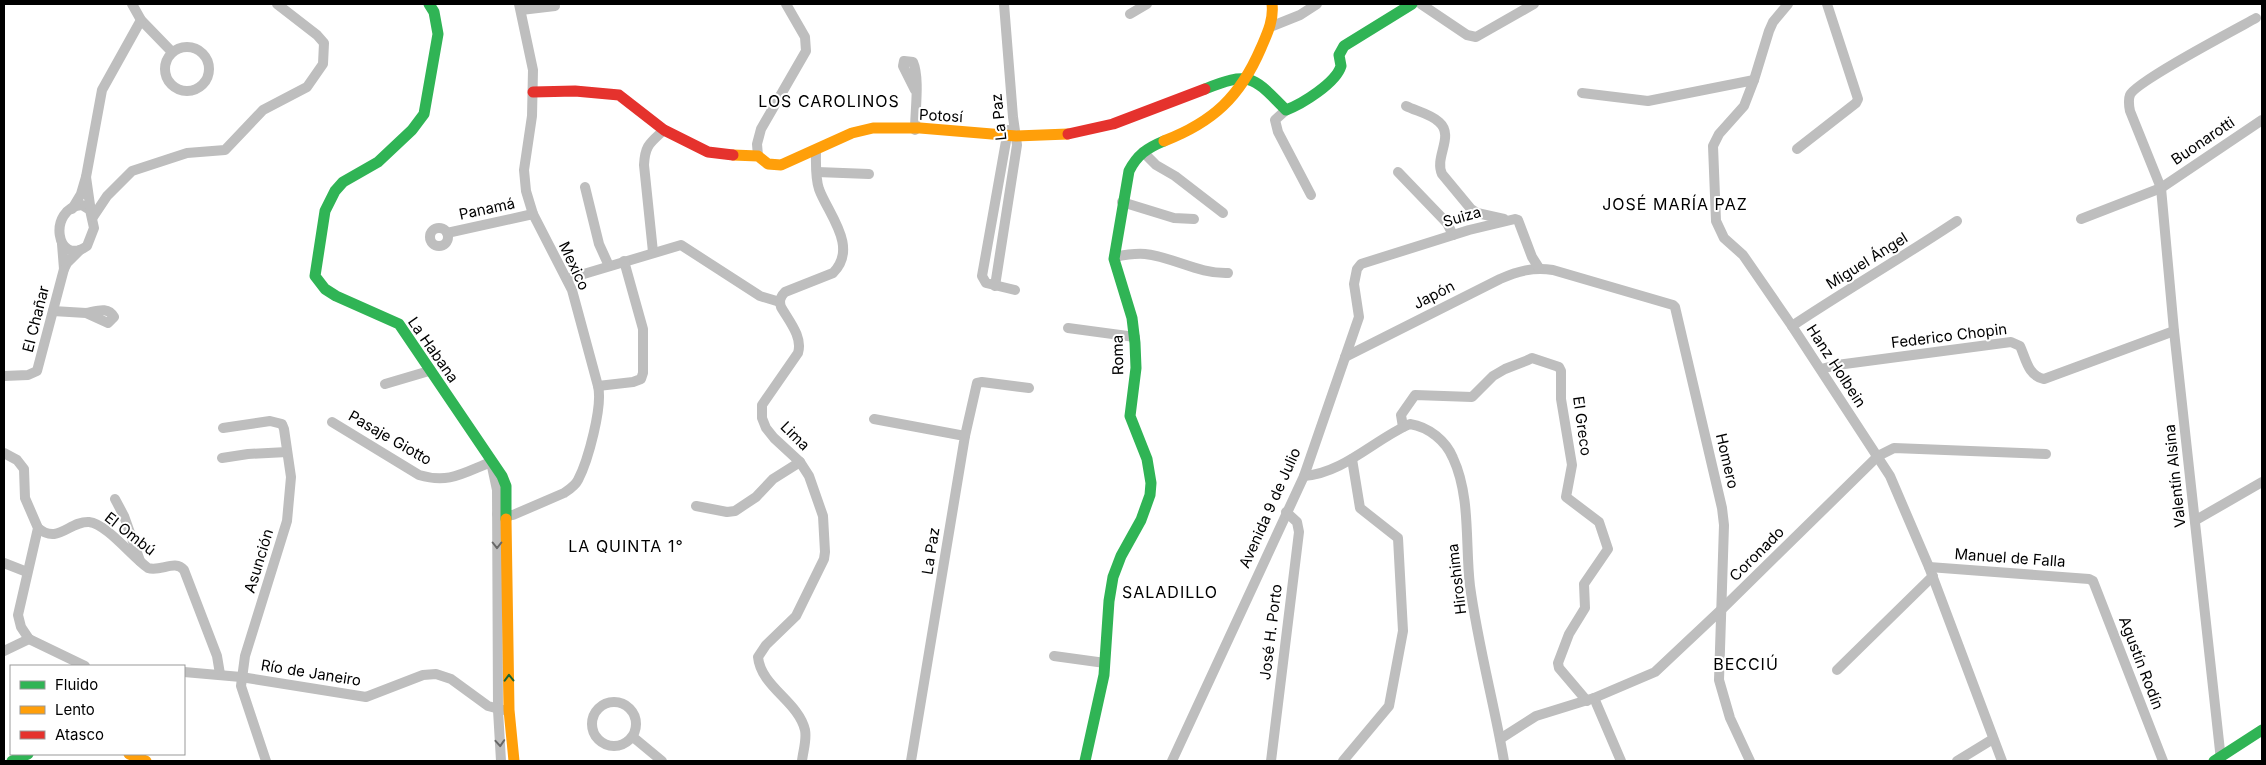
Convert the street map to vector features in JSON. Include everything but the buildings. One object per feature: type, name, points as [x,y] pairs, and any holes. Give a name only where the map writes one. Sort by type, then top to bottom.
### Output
[{"type":"street","points":[[132,4],[141,20],[172,52]]},
{"type":"street","points":[[92,214],[132,171],[186,153],[225,150],[234,143],[263,110],[306,87],[323,64],[324,43],[317,35],[278,4]]},
{"type":"street","name":"La Habana","points":[[429,4],[434,12],[438,34],[424,114],[412,130],[378,162],[343,182],[335,191],[325,211],[314,268],[315,276],[319,282],[336,296],[398,324],[502,476],[506,486],[502,515],[510,710],[514,761]]},
{"type":"street","points":[[758,156],[757,144],[761,128],[806,51],[805,38],[786,4]]},
{"type":"street","name":"La Paz","points":[[1004,4],[1013,117],[1011,135]]},
{"type":"street","points":[[1130,14],[1147,4]]},
{"type":"street","name":"Roma","points":[[1085,761],[1105,663],[1109,602],[1113,577],[1141,520],[1150,495],[1151,483],[1147,458],[1130,416],[1136,368],[1134,337],[1132,318],[1114,257],[1122,202],[1129,171],[1136,158],[1143,152],[1199,125],[1231,100],[1247,79],[1270,27],[1272,4]]},
{"type":"street","points":[[1270,27],[1300,14],[1317,4]]},
{"type":"street","points":[[1311,195],[1278,132],[1275,120],[1286,110],[1304,101],[1339,71],[1341,64],[1339,55],[1344,46],[1412,4]]},
{"type":"street","points":[[1421,4],[1467,35],[1476,37],[1534,4]]},
{"type":"street","name":"Hanz Holbein","points":[[1788,4],[1773,22],[1769,31],[1754,80],[1740,113],[1719,134],[1713,146],[1716,221],[1724,238],[1743,256],[1792,326],[1878,456],[1894,484],[1931,571],[2002,761]]},
{"type":"street","points":[[1797,149],[1856,103],[1858,99],[1827,4]]},
{"type":"street","points":[[520,7],[555,6]]},
{"type":"street","name":"Mexico","points":[[502,515],[564,493],[577,481],[598,415],[600,395],[567,279],[533,214],[524,177],[533,92],[531,59],[520,7]]},
{"type":"street","name":"Valentín Alsina","points":[[2220,760],[2160,188],[2130,111],[2130,95],[2144,82],[2256,18]]},
{"type":"street","points":[[86,176],[87,195],[94,228],[87,246],[80,250],[71,249],[62,244],[59,238],[59,226],[81,194],[102,90],[141,20]]},
{"type":"street","points":[[186,46],[200,50],[206,56],[209,71],[203,84],[197,89],[183,91],[171,84],[165,71],[168,57],[172,52],[186,46]]},
{"type":"street","points":[[1247,79],[1265,87],[1286,110]]},
{"type":"street","name":"Potosí","points":[[533,92],[575,91],[619,95],[664,130],[708,152],[758,156],[768,164],[781,165],[860,131],[880,128],[1056,136],[1088,131],[1121,121],[1218,85],[1247,79]]},
{"type":"street","points":[[1582,93],[1648,101],[1754,80]]},
{"type":"street","points":[[915,90],[915,130]]},
{"type":"street","points":[[1406,106],[1438,121],[1443,126],[1446,137],[1439,161],[1439,168],[1442,174],[1471,209],[1477,213],[1518,220],[1532,257],[1539,268]]},
{"type":"street","name":"Buonarotti","points":[[2160,188],[2262,120]]},
{"type":"street","points":[[653,252],[644,165],[645,152],[648,144],[664,130]]},
{"type":"street","points":[[1011,135],[982,276],[986,283],[1015,290]]},
{"type":"street","points":[[567,279],[653,252],[675,246],[686,246],[760,296],[780,302],[785,292],[833,273],[841,262],[843,246],[840,232],[819,189],[816,150]]},
{"type":"street","points":[[1143,152],[1156,165],[1175,176],[1223,212]]},
{"type":"street","points":[[817,172],[869,174]]},
{"type":"street","points":[[1398,172],[1447,223],[1453,235]]},
{"type":"street","points":[[585,187],[600,244],[609,266]]},
{"type":"street","points":[[2081,219],[2160,188]]},
{"type":"street","points":[[87,195],[94,200],[107,196]]},
{"type":"street","points":[[1122,202],[1174,218],[1194,219]]},
{"type":"street","points":[[72,209],[82,205],[92,214]]},
{"type":"street","name":"Panamá","points":[[447,233],[533,214]]},
{"type":"street","name":"Suiza","points":[[1364,261],[1510,219]]},
{"type":"street","name":"Miguel Ángel","points":[[1792,326],[1866,277],[1900,259],[1957,221]]},
{"type":"street","name":"El Chañar","points":[[62,244],[64,269]]},
{"type":"street","name":"El Chañar","points":[[4,376],[28,375],[37,371],[64,269],[67,263],[80,250]]},
{"type":"street","points":[[1114,257],[1147,254],[1215,273],[1228,273]]},
{"type":"street","points":[[598,386],[633,382],[640,379],[642,373],[643,329],[624,261]]},
{"type":"street","name":"Avenida 9 de Julio","points":[[1172,761],[1304,476],[1359,317],[1355,276],[1357,269],[1364,261]]},
{"type":"street","name":"Japón","points":[[1345,357],[1506,276],[1522,270],[1539,268]]},
{"type":"street","name":"Homero","points":[[1539,268],[1553,270],[1676,307],[1722,508],[1720,680],[1730,718],[1750,761]]},
{"type":"street","name":"Lima","points":[[780,302],[798,336],[800,346],[798,353],[762,404],[762,418],[766,428],[774,438],[800,462],[809,476],[821,509],[825,552],[824,560],[796,616],[766,646],[758,657],[761,671],[793,709],[804,728],[806,737],[802,761]]},
{"type":"street","points":[[53,311],[86,313]]},
{"type":"street","points":[[1068,328],[1134,337]]},
{"type":"street","name":"Federico Chopin","points":[[1821,369],[1837,365],[2012,342],[2020,346],[2035,376],[2044,379],[2174,331]]},
{"type":"street","name":"El Greco","points":[[1403,427],[1401,415],[1415,395],[1472,397],[1493,376],[1532,358],[1559,367],[1572,465],[1566,497],[1599,522],[1608,549],[1584,584],[1586,608],[1569,634],[1558,664],[1559,668],[1591,699],[1621,761]]},
{"type":"street","points":[[385,384],[429,371]]},
{"type":"street","name":"La Paz","points":[[911,761],[965,436],[977,383],[1029,388]]},
{"type":"street","points":[[874,419],[965,436]]},
{"type":"street","name":"Asunción","points":[[223,428],[270,421],[282,424],[291,477],[285,528],[245,656],[241,677],[242,692],[266,761]]},
{"type":"street","name":"Pasaje Giotto","points":[[332,422],[419,474],[432,479],[448,479],[491,462]]},
{"type":"street","name":"Hiroshima","points":[[1403,427],[1410,424],[1436,435],[1452,455],[1456,464],[1464,497],[1470,588],[1504,761]]},
{"type":"street","points":[[1304,476],[1313,475],[1352,459],[1403,427]]},
{"type":"street","name":"Coronado","points":[[1500,739],[1536,716],[1591,699],[1655,672],[1886,450],[1894,448],[2046,454]]},
{"type":"street","points":[[222,458],[248,454],[287,452]]},
{"type":"street","points":[[4,453],[17,460],[24,469],[25,498],[38,528],[18,615],[21,627],[29,639],[83,665]]},
{"type":"street","points":[[1343,761],[1388,711],[1403,622],[1398,538],[1360,508],[1352,459]]},
{"type":"street","points":[[696,506],[727,512],[735,511],[756,496],[773,479],[800,462]]},
{"type":"street","points":[[2196,520],[2262,482]]},
{"type":"street","points":[[115,499],[124,516],[140,562]]},
{"type":"street","name":"José H. Porto","points":[[1272,761],[1299,532],[1298,522],[1286,512]]},
{"type":"street","points":[[502,515],[498,710],[502,761]]},
{"type":"street","name":"El Ombú","points":[[38,528],[50,535],[84,522],[96,524],[152,570],[176,564],[184,570],[217,656],[220,674]]},
{"type":"street","points":[[4,564],[27,572]]},
{"type":"street","points":[[1837,670],[1931,571]]},
{"type":"street","name":"Manuel de Falla","points":[[1931,571],[2089,579]]},
{"type":"street","name":"Agustín Rodín","points":[[2089,579],[2096,585],[2162,761]]},
{"type":"street","points":[[4,651],[29,639]]},
{"type":"street","points":[[1054,656],[1105,663]]},
{"type":"street","name":"Río de Janeiro","points":[[185,672],[220,674],[366,697],[423,675],[436,674],[451,679],[488,706],[498,710],[510,710]]},
{"type":"street","points":[[619,702],[626,705],[631,710],[636,723],[633,737],[621,745],[606,745],[595,735],[592,720],[595,713],[605,704],[619,702]]},
{"type":"street","points":[[2220,760],[2262,730]]},
{"type":"street","points":[[2220,760],[2262,735]]},
{"type":"street","points":[[633,737],[662,761]]},
{"type":"street","points":[[1957,761],[1993,739]]},
{"type":"street","points":[[2232,761],[2262,741]]},
{"type":"street","points":[[12,761],[26,755]]},
{"type":"traffic: fast","points":[[429,4],[434,12],[438,34],[424,114],[412,130],[378,162],[343,182],[335,191],[325,211],[315,276],[325,289],[336,296],[399,324],[502,476],[506,486],[506,519]]},
{"type":"traffic: fast","points":[[1205,89],[1233,80],[1251,80],[1258,84],[1286,110],[1309,98],[1333,79],[1341,66],[1339,55],[1344,46],[1412,4]]},
{"type":"traffic: fast","points":[[1085,761],[1104,675],[1109,601],[1113,577],[1121,556],[1141,520],[1150,495],[1151,483],[1147,459],[1130,416],[1136,368],[1135,343],[1132,318],[1114,259],[1129,171],[1143,153],[1152,146],[1164,141]]},
{"type":"traffic: fast","points":[[2214,761],[2262,730]]},
{"type":"traffic: fast","points":[[12,761],[26,755]]},
{"type":"traffic: slow","points":[[1164,141],[1181,134],[1211,116],[1234,94],[1253,65],[1266,37],[1271,21],[1272,4]]},
{"type":"traffic: slow","points":[[733,155],[758,156],[768,164],[781,165],[852,133],[873,128],[920,128],[1016,136],[1068,134]]},
{"type":"traffic: slow","points":[[506,519],[509,710],[514,761]]},
{"type":"traffic: slow","points":[[131,755],[146,761]]},
{"type":"traffic: jam","points":[[1068,134],[1113,124],[1205,89]]},
{"type":"traffic: jam","points":[[533,92],[575,91],[619,95],[664,130],[708,152],[733,155]]},
{"type":"district","name":"LOS CAROLINOS","points":[[829,101]]},
{"type":"district","name":"JOSÉ MARÍA PAZ","points":[[1675,204]]},
{"type":"district","name":"LA QUINTA 1°","points":[[626,546]]},
{"type":"district","name":"SALADILLO","points":[[1170,592]]},
{"type":"district","name":"BECCIÚ","points":[[1746,664]]}]
